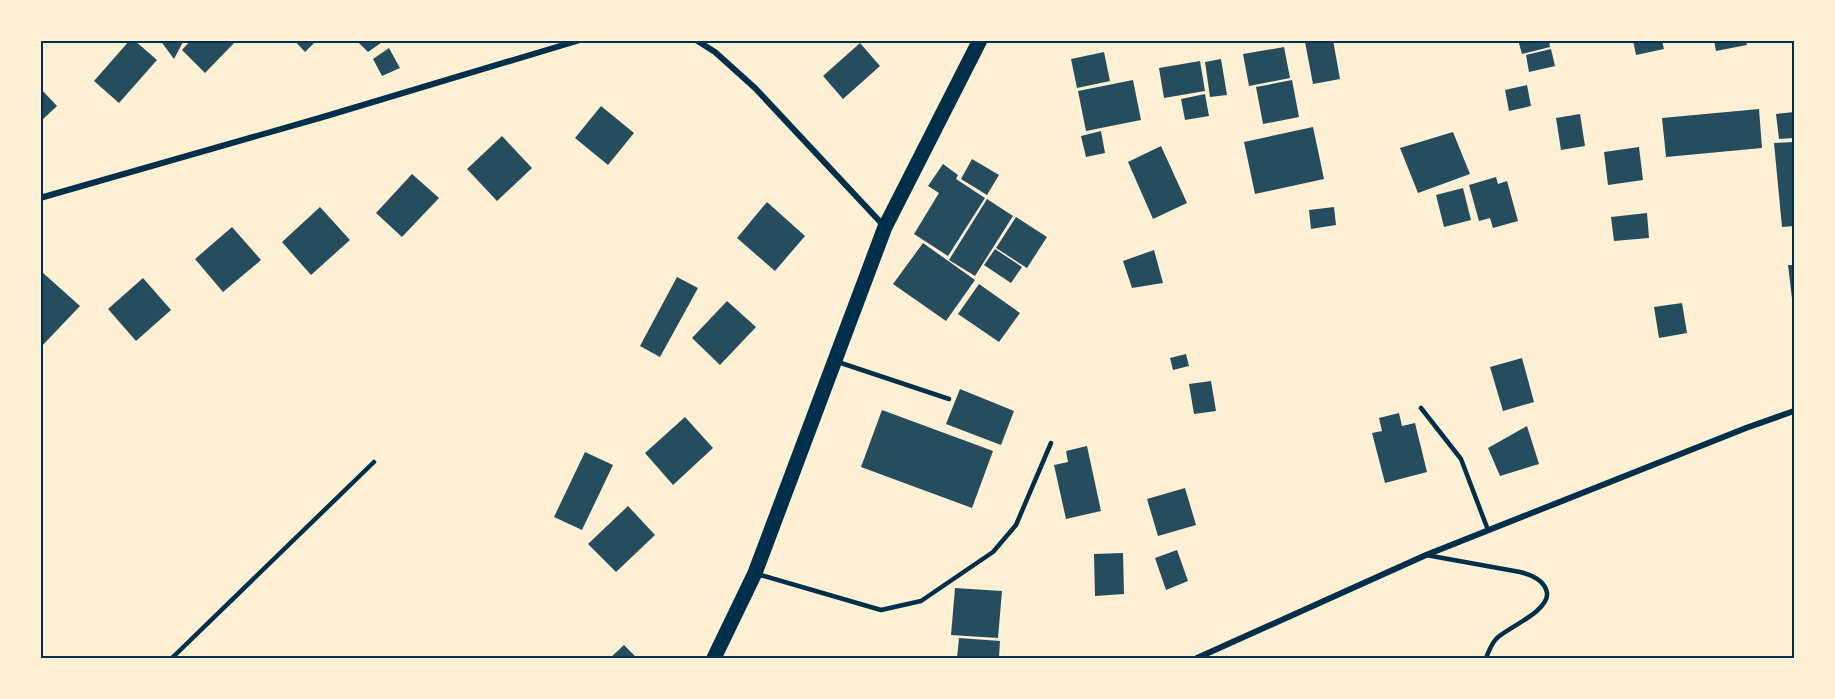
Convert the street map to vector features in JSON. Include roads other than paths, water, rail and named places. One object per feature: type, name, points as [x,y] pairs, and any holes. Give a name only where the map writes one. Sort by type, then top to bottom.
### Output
[{"type":"main road","points":[[714,658],[755,573],[885,227],[980,40]]},
{"type":"street","points":[[40,198],[580,40]]},
{"type":"street","points":[[696,40],[716,52],[755,88],[885,227]]},
{"type":"street","points":[[1197,658],[1426,555],[1794,411]]},
{"type":"lane","points":[[835,361],[949,399]]},
{"type":"lane","points":[[1421,408],[1461,459],[1488,530]]},
{"type":"lane","points":[[755,573],[881,610],[921,601],[993,552],[1016,525],[1051,443]]},
{"type":"lane","points":[[172,658],[374,462]]},
{"type":"lane","points":[[1426,555],[1532,575],[1542,582],[1547,590],[1548,598],[1542,608],[1499,636],[1490,647],[1486,658]]}]
